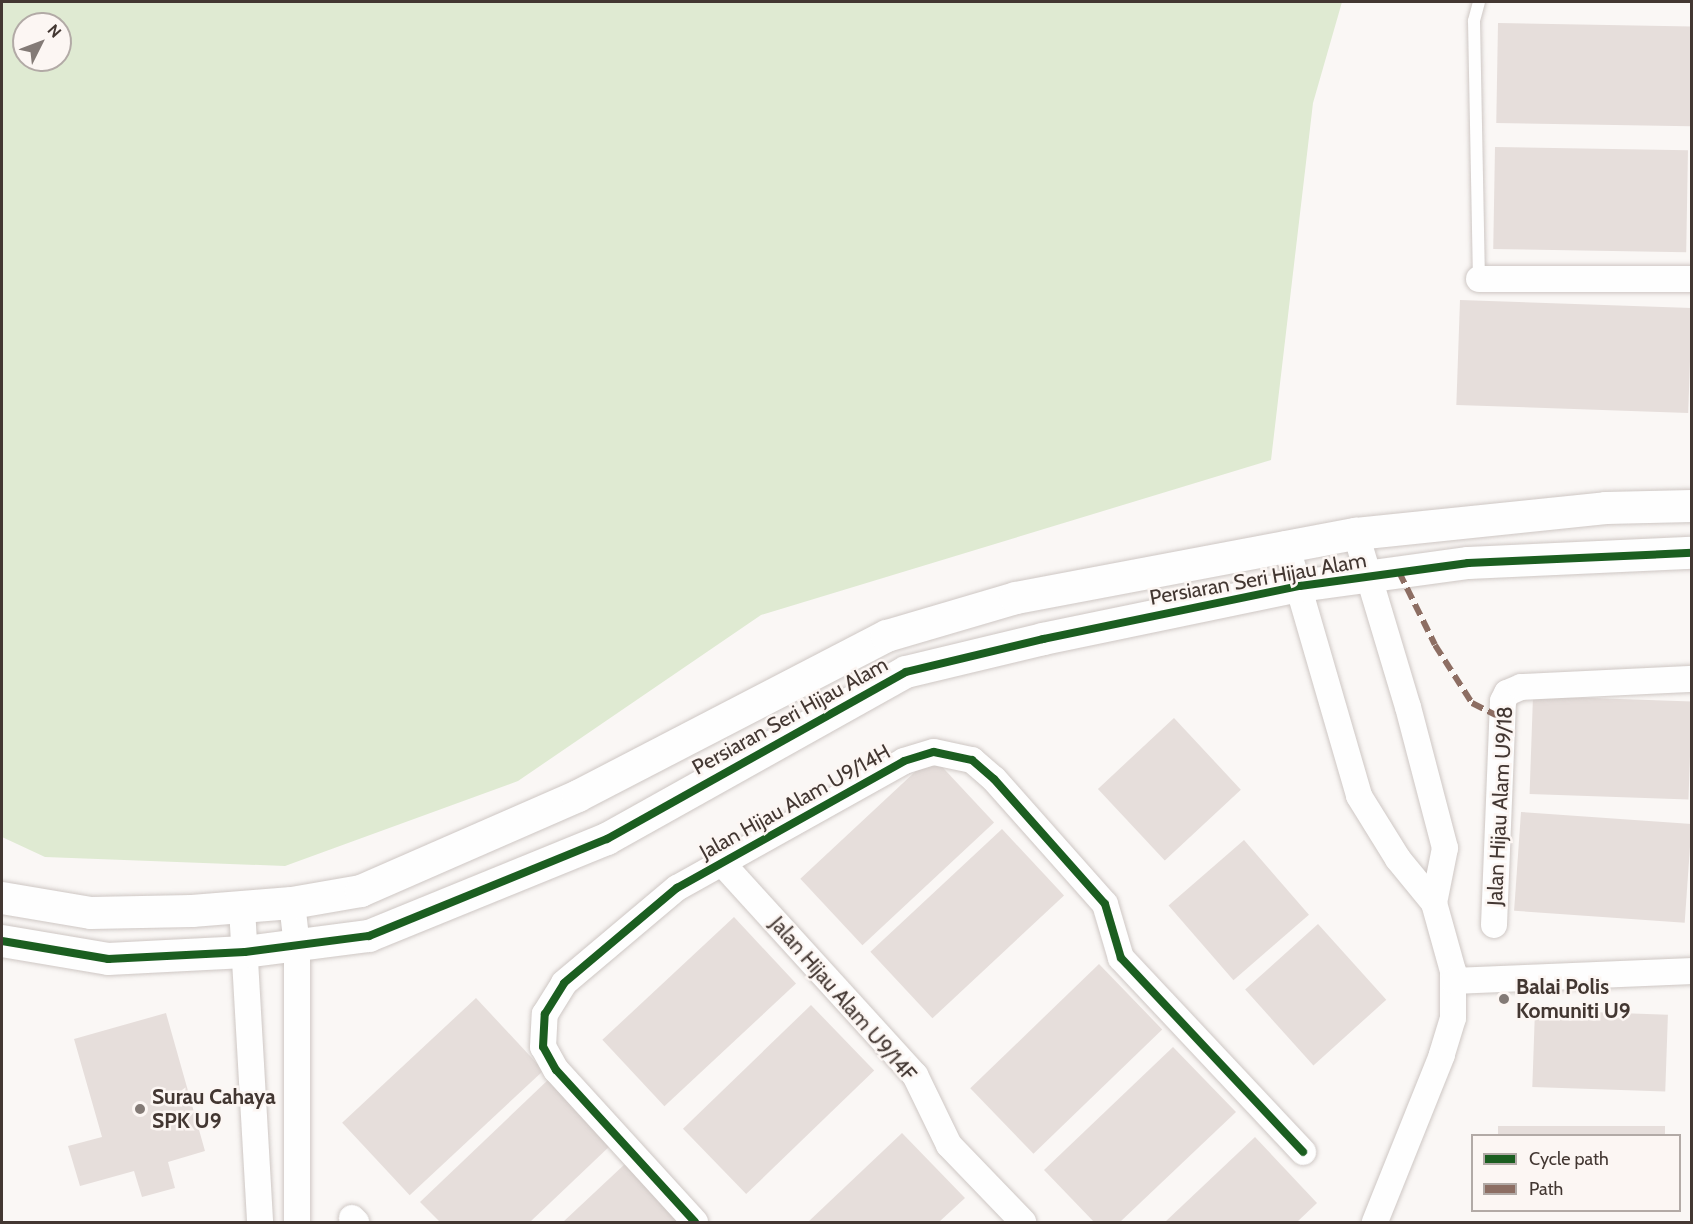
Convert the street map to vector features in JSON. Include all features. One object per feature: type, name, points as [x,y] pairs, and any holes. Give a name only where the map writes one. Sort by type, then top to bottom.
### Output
[{"type":"street","points":[[1479,279],[1692,279]]},
{"type":"street","name":"Persiaran Seri Hijau Alam","points":[[2,898],[91,912],[242,908],[292,903],[361,891],[578,796],[887,636],[1016,598],[1286,544],[1356,534],[1606,508],[1692,506]]},
{"type":"street","points":[[1356,534],[1445,848],[1434,903]]},
{"type":"street","points":[[1286,544],[1359,796],[1398,859],[1434,903],[1454,981],[1453,1018],[1442,1055],[1375,1222]]},
{"type":"street","name":"Persiaran Seri Hijau Alam","points":[[2,941],[108,959],[244,952],[369,936],[607,840],[906,672],[1043,639],[1300,586],[1468,563],[1692,553]]},
{"type":"street","name":"Jalan Hijau Alam U9/18","points":[[1494,925],[1503,700],[1507,693],[1521,687],[1692,678]]},
{"type":"street","name":"Jalan Hijau Alam U9/14H","points":[[695,1222],[556,1070],[543,1047],[545,1014],[564,983],[677,888],[904,761],[934,752],[972,759],[1105,904],[1121,958],[1303,1152]]},
{"type":"street","name":"Jalan Hijau Alam U9/14F","points":[[722,863],[915,1075],[949,1145],[1023,1222]]},
{"type":"street","points":[[292,903],[297,946],[297,1222]]},
{"type":"street","points":[[242,908],[261,1222]]},
{"type":"street","points":[[1454,981],[1692,971]]},
{"type":"lane","points":[[1479,2],[1474,21],[1479,279]]},
{"type":"green space","points":[[2,2],[1342,2],[1313,103],[1271,460],[761,615],[518,781],[285,866],[45,857],[2,837]]},
{"type":"building","points":[[1498,23],[1692,26],[1690,126],[1496,123]]},
{"type":"building","points":[[1495,147],[1688,150],[1686,252],[1493,249]]},
{"type":"building","points":[[1460,300],[1692,308],[1688,413],[1456,405]]},
{"type":"building","points":[[1533,696],[1692,702],[1688,799],[1530,794]]},
{"type":"building","points":[[1174,718],[1241,790],[1165,861],[1098,789]]},
{"type":"building","points":[[932,756],[994,823],[862,945],[800,879]]},
{"type":"building","points":[[1521,812],[1692,824],[1685,923],[1514,911]]},
{"type":"building","points":[[1002,829],[1064,896],[932,1018],[870,952]]},
{"type":"building","points":[[1244,840],[1309,915],[1233,980],[1169,906]]},
{"type":"building","points":[[734,917],[796,984],[664,1106],[602,1040]]},
{"type":"building","points":[[1318,924],[1386,1000],[1313,1065],[1245,990]]},
{"type":"building","points":[[1099,964],[1162,1029],[1033,1154],[970,1088]]},
{"type":"building","points":[[476,998],[544,1070],[410,1195],[342,1123]]},
{"type":"building","points":[[811,1005],[874,1070],[746,1194],[683,1129]]},
{"type":"building","points":[[1535,1010],[1668,1015],[1665,1092],[1532,1087]]},
{"type":"building","points":[[166,1013],[205,1151],[168,1162],[175,1188],[142,1197],[134,1171],[80,1186],[68,1146],[102,1137],[74,1039]]},
{"type":"building","points":[[1173,1047],[1236,1112],[1120,1222],[1094,1222],[1044,1170]]},
{"type":"building","points":[[550,1078],[612,1144],[530,1222],[440,1222],[420,1202]]},
{"type":"building","points":[[1498,1126],[1665,1126],[1665,1134],[1498,1134]]},
{"type":"building","points":[[902,1133],[965,1198],[939,1222],[808,1222]]},
{"type":"building","points":[[1255,1137],[1317,1203],[1297,1222],[1165,1222]]},
{"type":"building","points":[[626,1163],[683,1222],[563,1222]]},
{"type":"marked path","points":[[1399,572],[1435,645],[1472,703],[1502,718]]},
{"type":"cycle path","points":[[2,941],[108,959],[245,952],[369,936],[607,839],[906,672],[1043,639],[1300,586],[1468,563],[1692,553]]},
{"type":"cycle path","points":[[695,1222],[556,1070],[543,1047],[545,1014],[564,983],[677,888],[904,761],[934,752],[972,760],[994,779],[1105,904],[1121,958],[1303,1152]]},
{"type":"place","name":"Balai Polis Komuniti U9","points":[[1504,999]]},
{"type":"place","name":"Surau Cahaya SPK U9","points":[[140,1109]]}]
